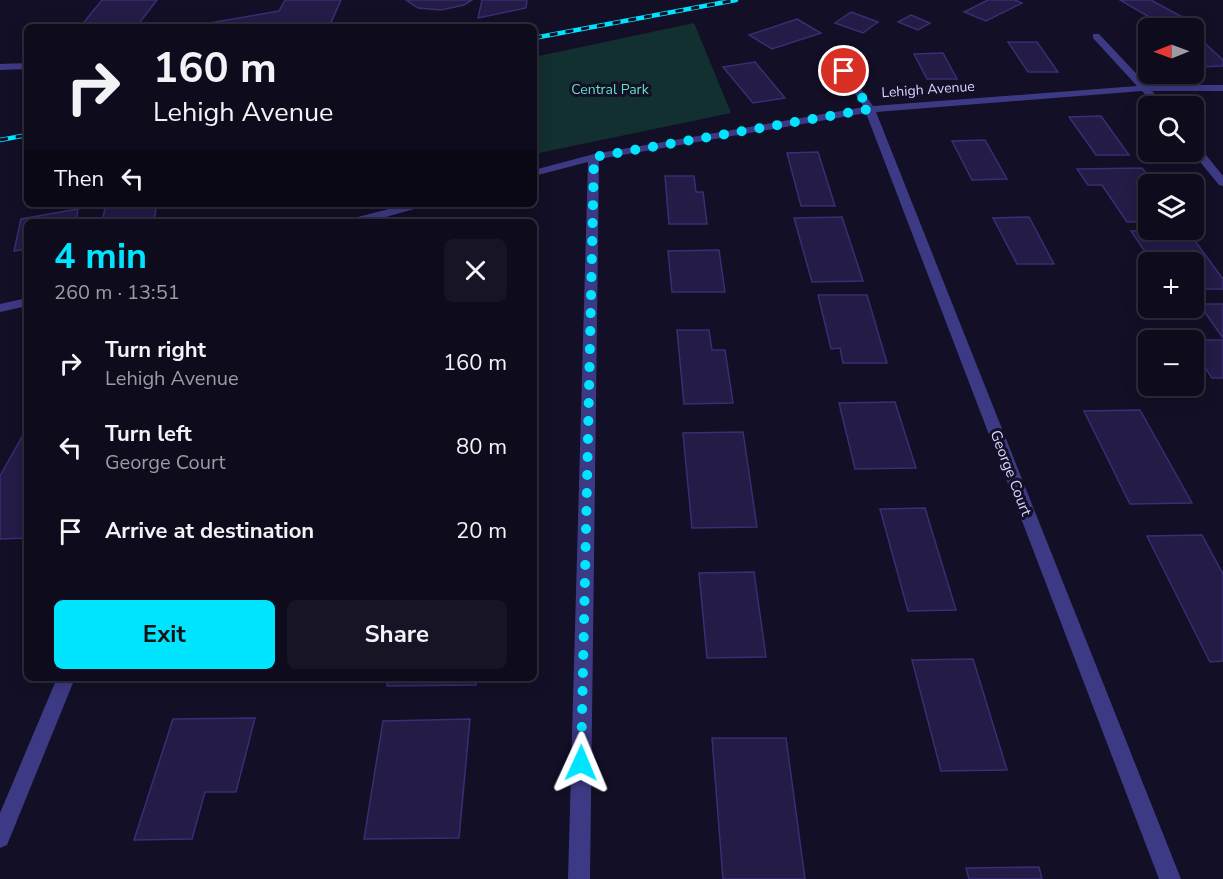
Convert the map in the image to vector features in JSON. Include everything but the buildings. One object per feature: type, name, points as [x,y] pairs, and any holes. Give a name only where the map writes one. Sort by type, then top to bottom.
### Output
[{"type":"street","points":[[1096,36],[1153,96]]},
{"type":"street","points":[[0,67],[24,66]]},
{"type":"street","name":"George Court","points":[[844,71],[870,109],[1170,879]]},
{"type":"street","name":"Lehigh Avenue","points":[[537,172],[594,157],[870,109],[1146,88],[1223,88]]},
{"type":"street","points":[[579,879],[594,157]]},
{"type":"street","points":[[1204,159],[1223,183]]},
{"type":"street","points":[[365,219],[410,207]]},
{"type":"street","points":[[0,308],[24,303]]},
{"type":"street","points":[[0,838],[65,681]]},
{"type":"green space","name":"Central Park","points":[[694,23],[731,113],[537,153],[537,56]]},
{"type":"railway","points":[[537,37],[736,0]]},
{"type":"railway","points":[[0,140],[24,136]]},
{"type":"route","points":[[581,763],[594,157],[870,109],[844,71]]}]
